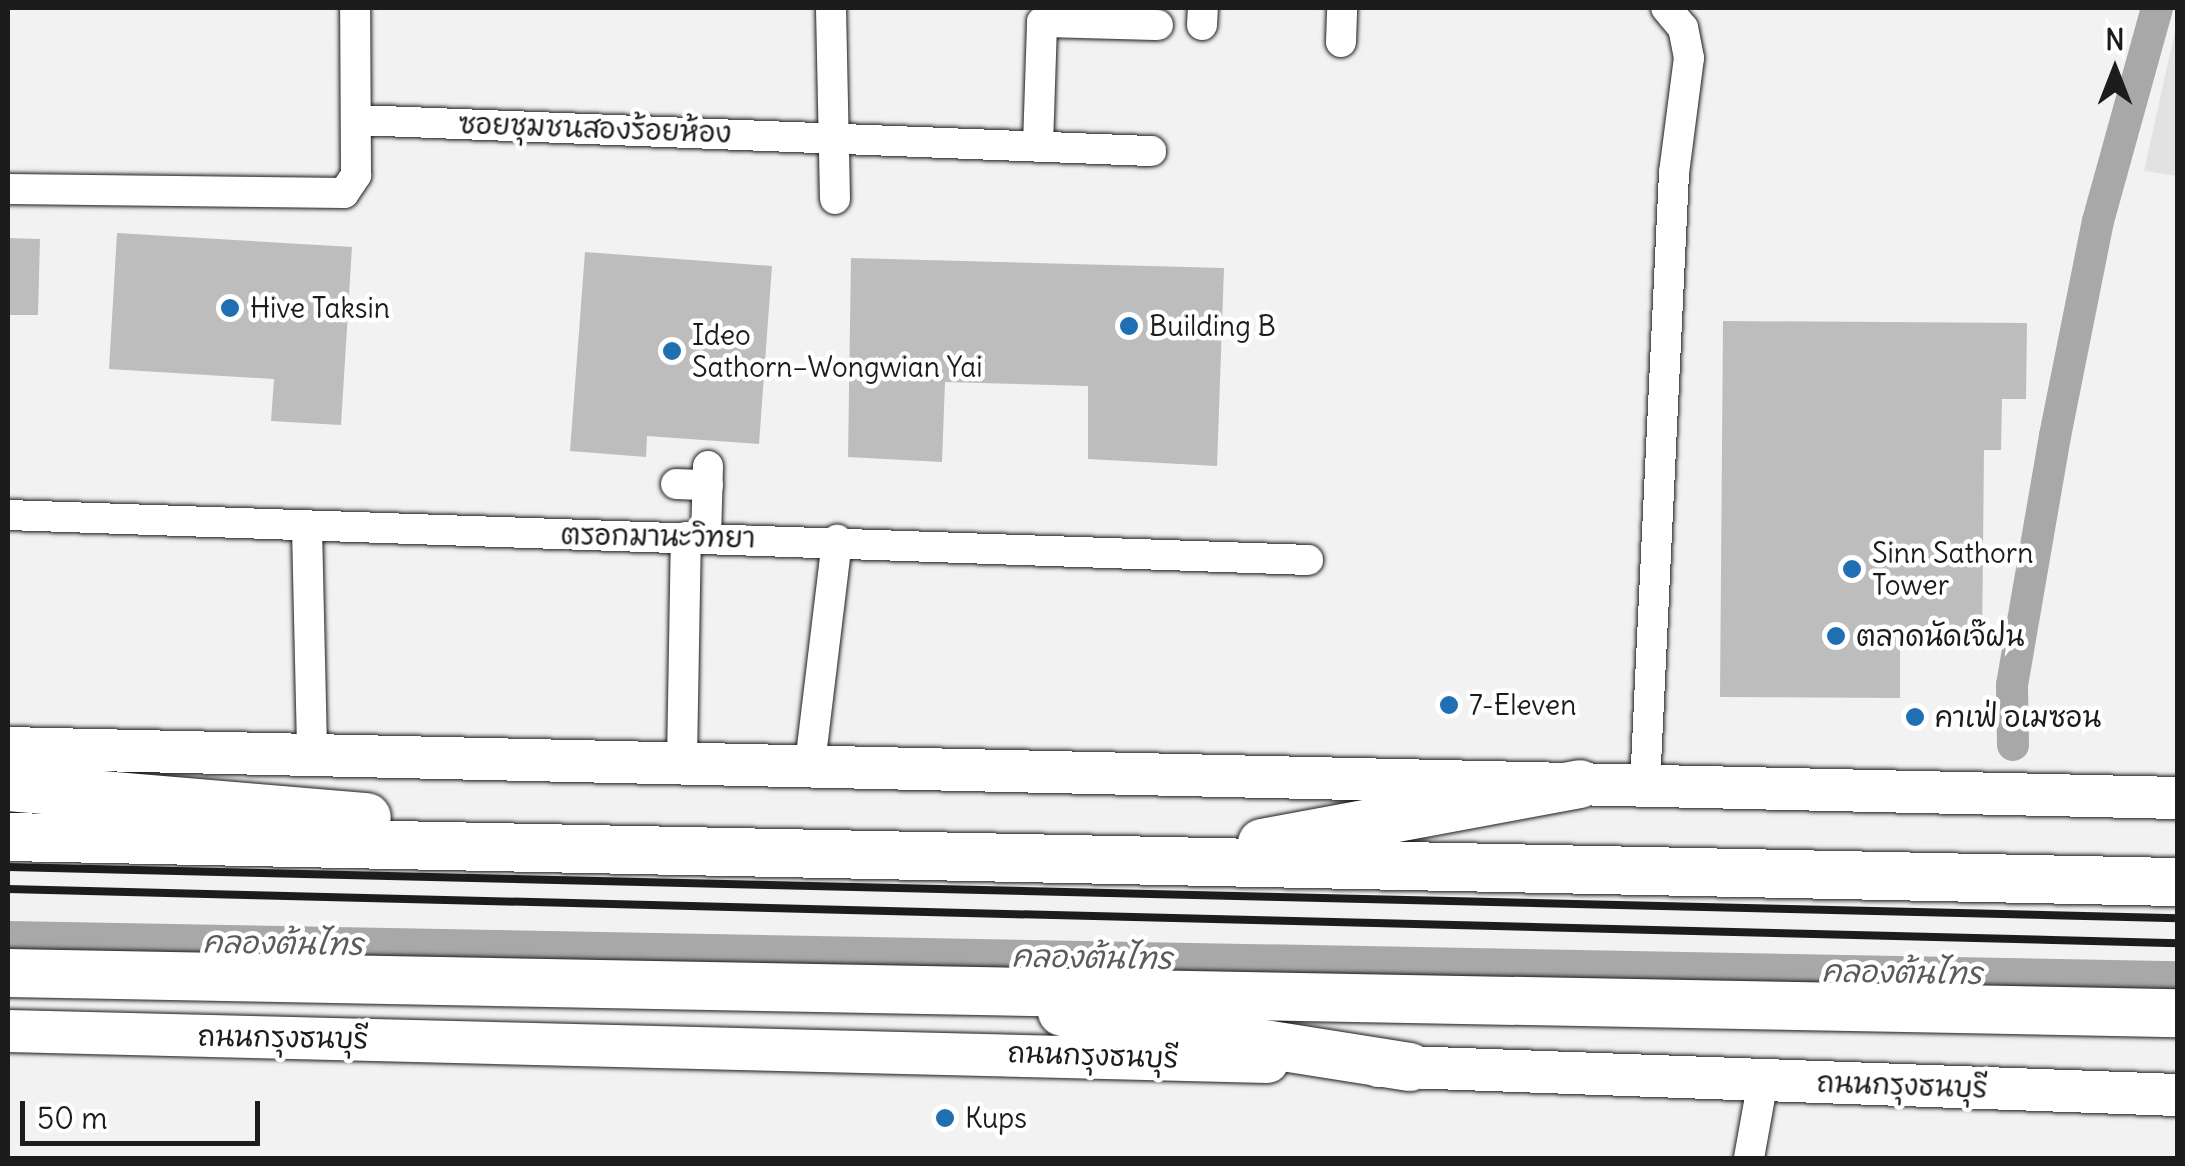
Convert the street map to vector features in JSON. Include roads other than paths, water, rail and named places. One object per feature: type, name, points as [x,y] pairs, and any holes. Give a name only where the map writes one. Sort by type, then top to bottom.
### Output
[{"type":"main road","points":[[8,748],[312,750],[2178,798]]},
{"type":"main road","points":[[1175,860],[1580,784]]},
{"type":"main road","points":[[8,787],[259,805],[574,849]]},
{"type":"main road","points":[[8,836],[2178,882]]},
{"type":"main road","points":[[8,973],[870,983],[2178,1012]]},
{"type":"main road","points":[[8,985],[134,974]]},
{"type":"main road","points":[[870,983],[1410,1066]]},
{"type":"main road","name":"ถนนกรุงธนบุรี","points":[[8,1031],[1410,1066],[2178,1096]]},
{"type":"street","points":[[8,190],[344,193],[356,175],[355,8]]},
{"type":"street","points":[[830,8],[835,199]]},
{"type":"street","points":[[1341,42],[1342,8]]},
{"type":"street","points":[[1645,786],[1674,173],[1689,58],[1684,28],[1666,8]]},
{"type":"street","points":[[1038,145],[1042,22],[1158,25]]},
{"type":"street","name":"ซอยชุมชนสองร้อยห้อง","points":[[357,120],[1151,151]]},
{"type":"street","points":[[676,484],[708,476],[696,538],[682,760]]},
{"type":"street","name":"ตรอกมานะวิทยา","points":[[8,515],[308,528],[837,540],[1308,560]]},
{"type":"street","points":[[308,528],[312,750]]},
{"type":"street","points":[[810,764],[837,540]]},
{"type":"street","points":[[1749,1158],[1763,1080]]},
{"type":"waterway","points":[[2013,745],[2012,685],[2055,436],[2098,221],[2157,8]]},
{"type":"waterway","name":"คลองต้นไทร","points":[[8,937],[2178,977]]},
{"type":"railway","points":[[8,867],[2178,918]]},
{"type":"railway","points":[[8,889],[2178,943]]},
{"type":"place","name":"Hive Taksin","points":[[230,308]]},
{"type":"place","name":"Building B","points":[[1129,326]]},
{"type":"place","name":"Ideo Sathorn–Wongwian Yai","points":[[672,351]]},
{"type":"place","name":"Sinn Sathorn Tower","points":[[1852,569]]},
{"type":"place","name":"ตลาดนัดเจ๊ฝน","points":[[1836,636]]},
{"type":"place","name":"7-Eleven","points":[[1449,705]]},
{"type":"place","name":"คาเฟ่ อเมซอน","points":[[1915,717]]},
{"type":"place","name":"Kups","points":[[945,1118]]}]
